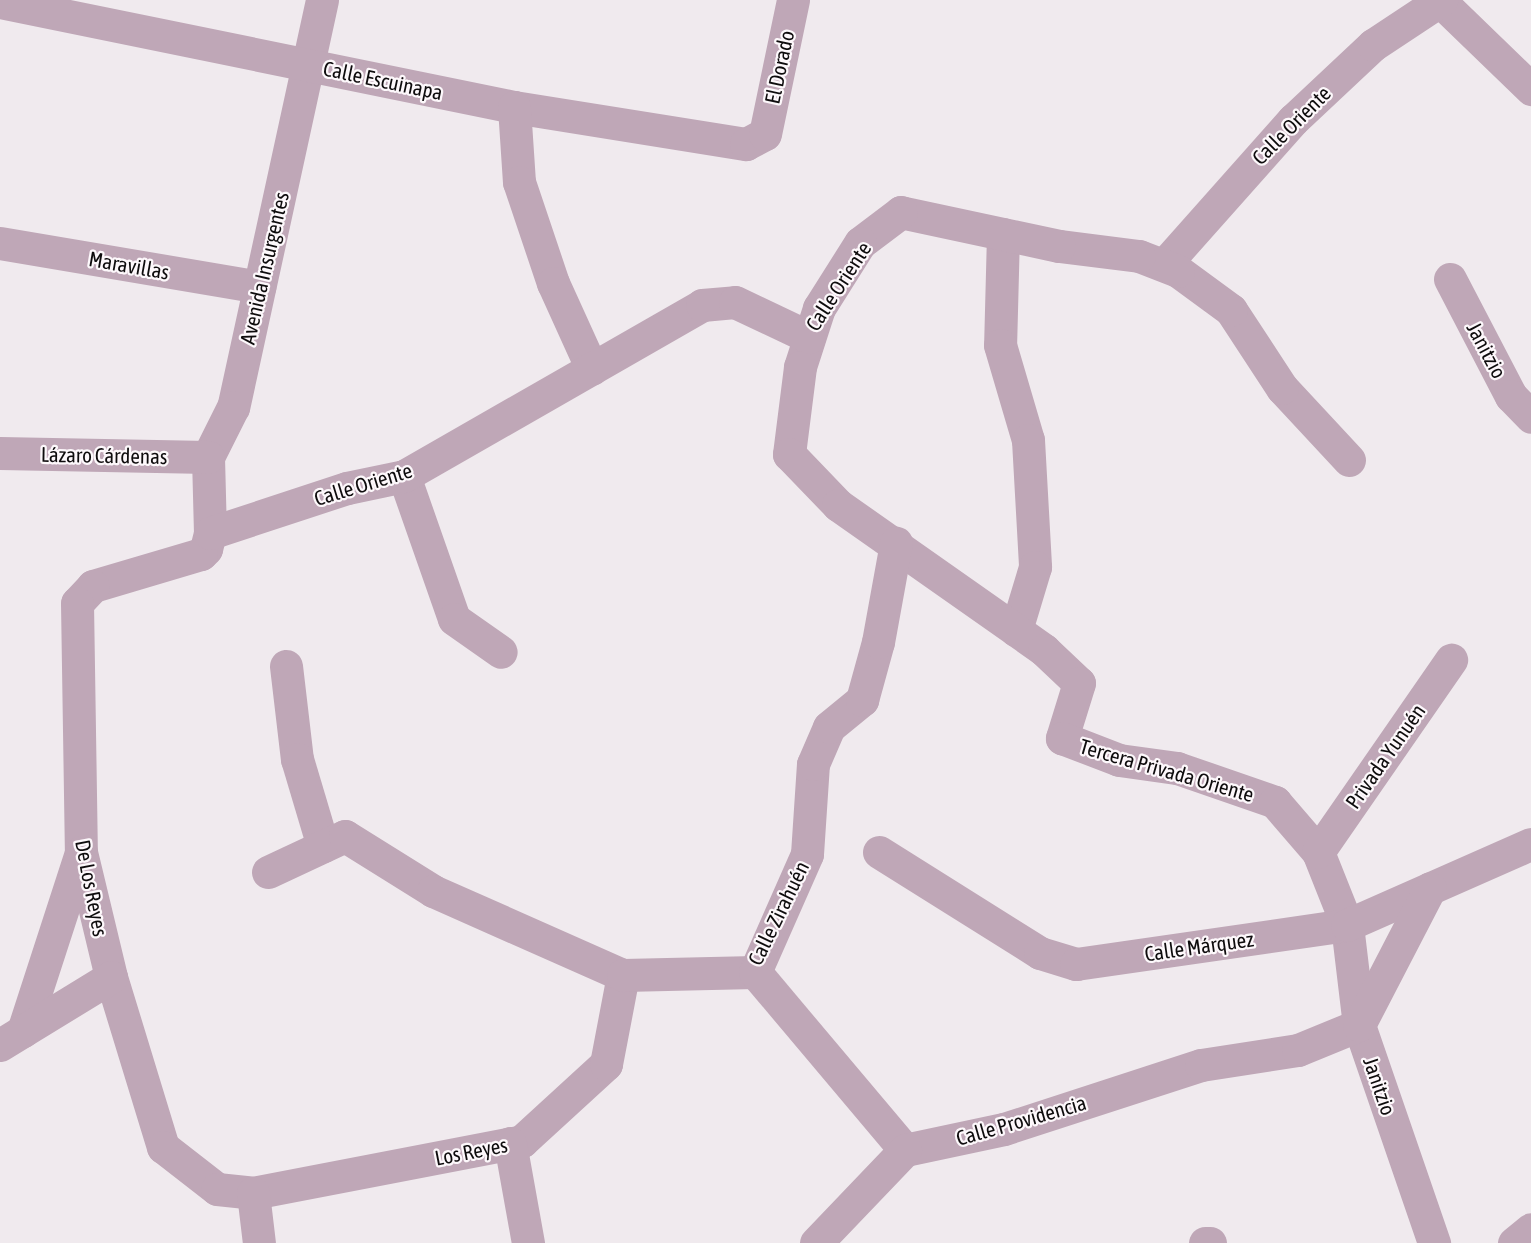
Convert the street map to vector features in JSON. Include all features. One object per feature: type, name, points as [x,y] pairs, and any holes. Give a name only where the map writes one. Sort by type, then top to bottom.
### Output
[{"type":"street","name":"Avenida Insurgentes","points":[[210,533],[208,457],[233,407],[258,287],[310,65],[322,0]]},
{"type":"street","name":"El Dorado","points":[[765,134],[793,0]]},
{"type":"street","points":[[1440,1],[1531,89]]},
{"type":"street","name":"Calle Oriente","points":[[210,533],[347,488],[404,476],[702,305],[735,302],[809,337],[819,308],[860,243],[901,212],[1059,246],[1139,256],[1165,264],[1293,120],[1373,45],[1440,1]]},
{"type":"street","name":"Calle Escuinapa","points":[[0,2],[514,107],[746,144],[765,134]]},
{"type":"street","points":[[514,107],[519,182],[553,283],[592,369]]},
{"type":"street","points":[[809,337],[800,367],[789,454],[838,505],[896,543],[1016,630],[1035,567],[1028,440],[1000,345],[1003,234]]},
{"type":"street","name":"Maravillas","points":[[0,243],[258,287]]},
{"type":"street","points":[[1165,264],[1231,310],[1282,388],[1349,460]]},
{"type":"street","name":"Janitzio","points":[[1449,279],[1511,396],[1531,417]]},
{"type":"street","name":"Lázaro Cárdenas","points":[[0,453],[208,457]]},
{"type":"street","points":[[404,476],[453,619],[501,652]]},
{"type":"street","name":"De Los Reyes","points":[[210,533],[201,554],[93,586],[77,603],[81,852],[111,977],[163,1147],[218,1189],[253,1193]]},
{"type":"street","name":"Calle Zirahuén","points":[[268,872],[345,836],[433,891],[623,975],[754,972],[807,854],[813,764],[829,727],[862,700],[878,642],[896,543]]},
{"type":"street","name":"Tercera Privada Oriente","points":[[1016,630],[1079,683],[1062,738],[1119,760],[1177,768],[1275,802],[1318,852],[1347,925]]},
{"type":"street","name":"Privada Yunuén","points":[[1318,852],[1451,660]]},
{"type":"street","points":[[286,666],[297,759],[323,846]]},
{"type":"street","name":"Calle Márquez","points":[[879,852],[1040,953],[1076,964],[1347,925],[1531,844]]},
{"type":"street","points":[[12,1038],[81,852]]},
{"type":"street","points":[[1359,1025],[1430,888]]},
{"type":"street","name":"Janitzio","points":[[1347,925],[1359,1025],[1434,1243]]},
{"type":"street","points":[[754,972],[904,1150],[816,1243]]},
{"type":"street","name":"Los Reyes","points":[[253,1193],[522,1141],[606,1064],[623,975]]},
{"type":"street","points":[[12,1038],[111,977]]},
{"type":"street","name":"Calle Providencia","points":[[904,1150],[1004,1129],[1201,1065],[1298,1050],[1359,1025]]},
{"type":"street","points":[[510,1143],[528,1243]]},
{"type":"street","points":[[253,1193],[259,1243]]},
{"type":"street","points":[[1514,1243],[1531,1228]]},
{"type":"street","points":[[1205,1243],[1210,1243]]}]
